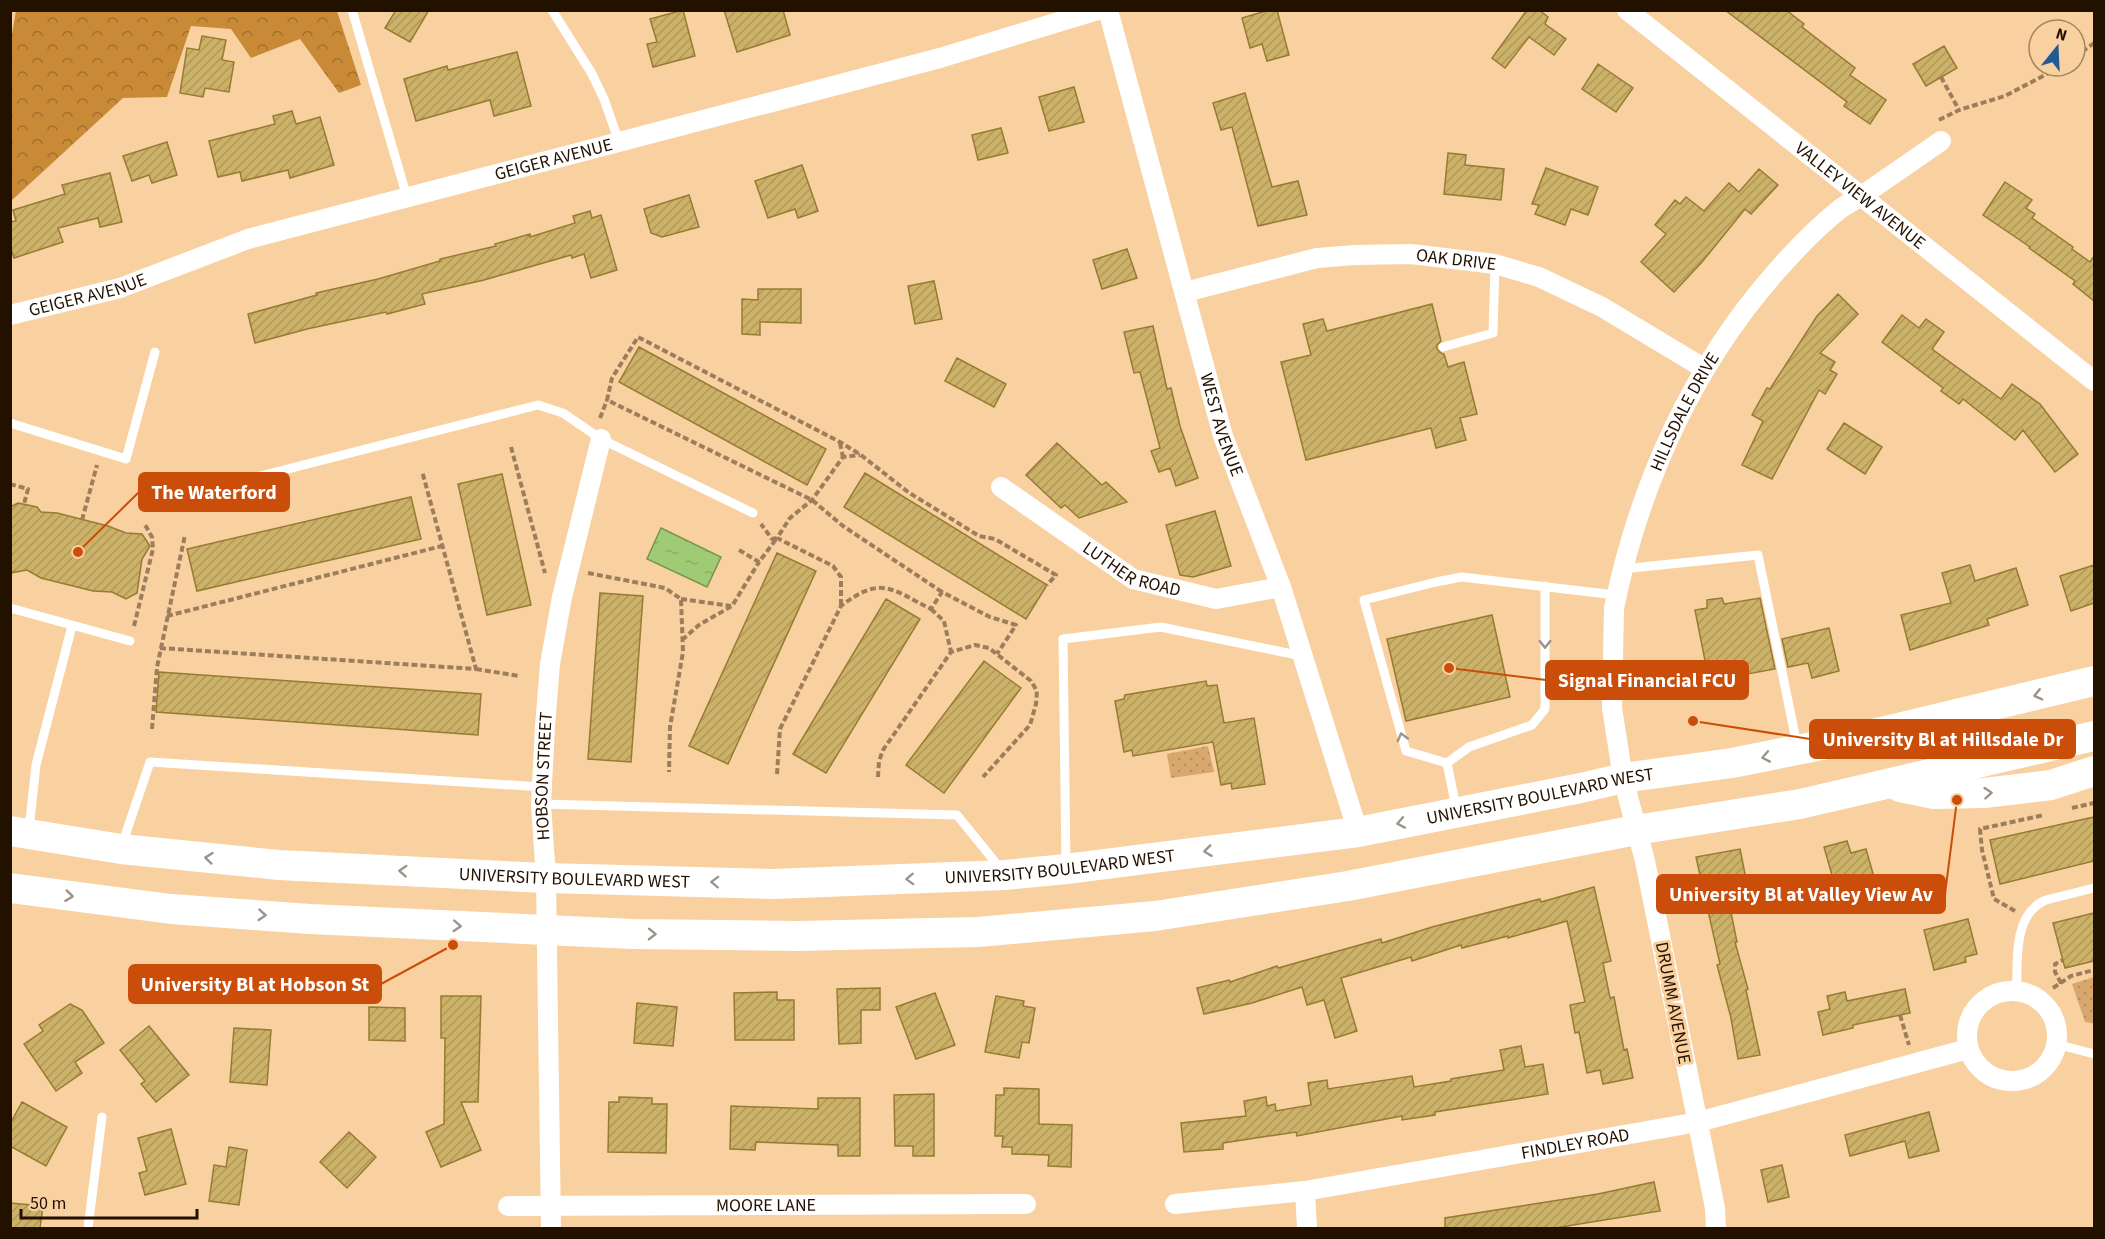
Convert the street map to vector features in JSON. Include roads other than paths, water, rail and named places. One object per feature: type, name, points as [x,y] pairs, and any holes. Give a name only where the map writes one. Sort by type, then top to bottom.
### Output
[{"type":"main road","name":"UNIVERSITY BOULEVARD WEST","points":[[20,833],[121,849],[279,865],[546,878],[773,884],[1005,875],[1358,832],[1623,778],[1732,763],[1852,739],[2094,681]]},
{"type":"main road","points":[[10,888],[183,910],[310,919],[633,934],[796,936],[967,932],[1155,916],[1348,886],[1636,830],[1800,804],[2094,736]]},
{"type":"main road","points":[[1888,784],[1934,794],[1984,793],[2051,785],[2094,771]]},
{"type":"street","name":"GEIGER AVENUE","points":[[10,315],[120,288],[248,239],[940,58],[1098,10]]},
{"type":"street","name":"WEST AVENUE","points":[[1108,10],[1223,436],[1281,587],[1358,832]]},
{"type":"street","name":"VALLEY VIEW AVENUE","points":[[1627,10],[2094,381]]},
{"type":"street","name":"HILLSDALE DRIVE","points":[[1623,778],[1612,708],[1614,608],[1622,569],[1648,486],[1677,420],[1725,337],[1751,301],[1798,246],[1840,209],[1941,141]]},
{"type":"street","name":"OAK DRIVE","points":[[1185,292],[1317,258],[1336,256],[1411,254],[1495,264],[1539,277],[1602,307],[1705,369]]},
{"type":"street","name":"HOBSON STREET","points":[[551,1228],[546,878],[542,796],[550,664],[562,597],[601,439]]},
{"type":"street","name":"LUTHER ROAD","points":[[1001,488],[1132,579],[1216,599],[1281,587]]},
{"type":"street","name":"DRUMM AVENUE","points":[[1623,778],[1645,861],[1715,1208],[1716,1228]]},
{"type":"street","points":[[2017,991],[2032,995],[2044,1004],[2057,1030],[2056,1044],[2051,1058],[2041,1070],[2015,1081],[2000,1079],[1987,1073],[1976,1063],[1968,1049],[1966,1035],[1969,1020],[1977,1007],[1988,997],[2002,992],[2017,991]]},
{"type":"street","name":"FINDLEY ROAD","points":[[1175,1203],[1305,1191],[1698,1122],[1968,1049]]},
{"type":"street","points":[[1305,1191],[1308,1228]]},
{"type":"street","name":"MOORE LANE","points":[[508,1206],[1026,1204]]},
{"type":"lane","points":[[352,10],[407,197]]},
{"type":"lane","points":[[552,10],[592,74],[604,99],[619,142]]},
{"type":"lane","points":[[1443,347],[1493,333],[1495,264]]},
{"type":"lane","points":[[10,423],[126,459],[155,352]]},
{"type":"lane","points":[[221,486],[538,405],[563,413],[601,439],[753,513]]},
{"type":"lane","points":[[1622,569],[1758,555],[1798,750]]},
{"type":"lane","points":[[1447,763],[1406,751],[1364,600],[1462,577],[1616,595]]},
{"type":"lane","points":[[1447,763],[1469,747],[1532,725],[1545,709],[1545,586]]},
{"type":"lane","points":[[10,608],[130,641]]},
{"type":"lane","points":[[20,833],[72,626]]},
{"type":"lane","points":[[1066,869],[1064,639],[1161,627],[1302,656]]},
{"type":"lane","points":[[121,849],[150,762],[542,796],[957,814],[1005,875]]},
{"type":"lane","points":[[1447,763],[1457,813]]},
{"type":"lane","points":[[2017,991],[2019,943],[2025,918],[2038,903],[2094,888]]},
{"type":"lane","points":[[2056,1044],[2094,1054]]},
{"type":"lane","points":[[88,1228],[102,1117]]},
{"type":"water","points":[[661,528],[721,557],[707,587],[647,559]]},
{"type":"place","name":"The Waterford","points":[[78,552]]},
{"type":"place","name":"Signal Financial FCU","points":[[1449,668]]},
{"type":"place","name":"University Bl at Hillsdale Dr","points":[[1693,721]]},
{"type":"place","name":"University Bl at Valley View Av","points":[[1957,800]]},
{"type":"place","name":"University Bl at Hobson St","points":[[453,945]]}]
